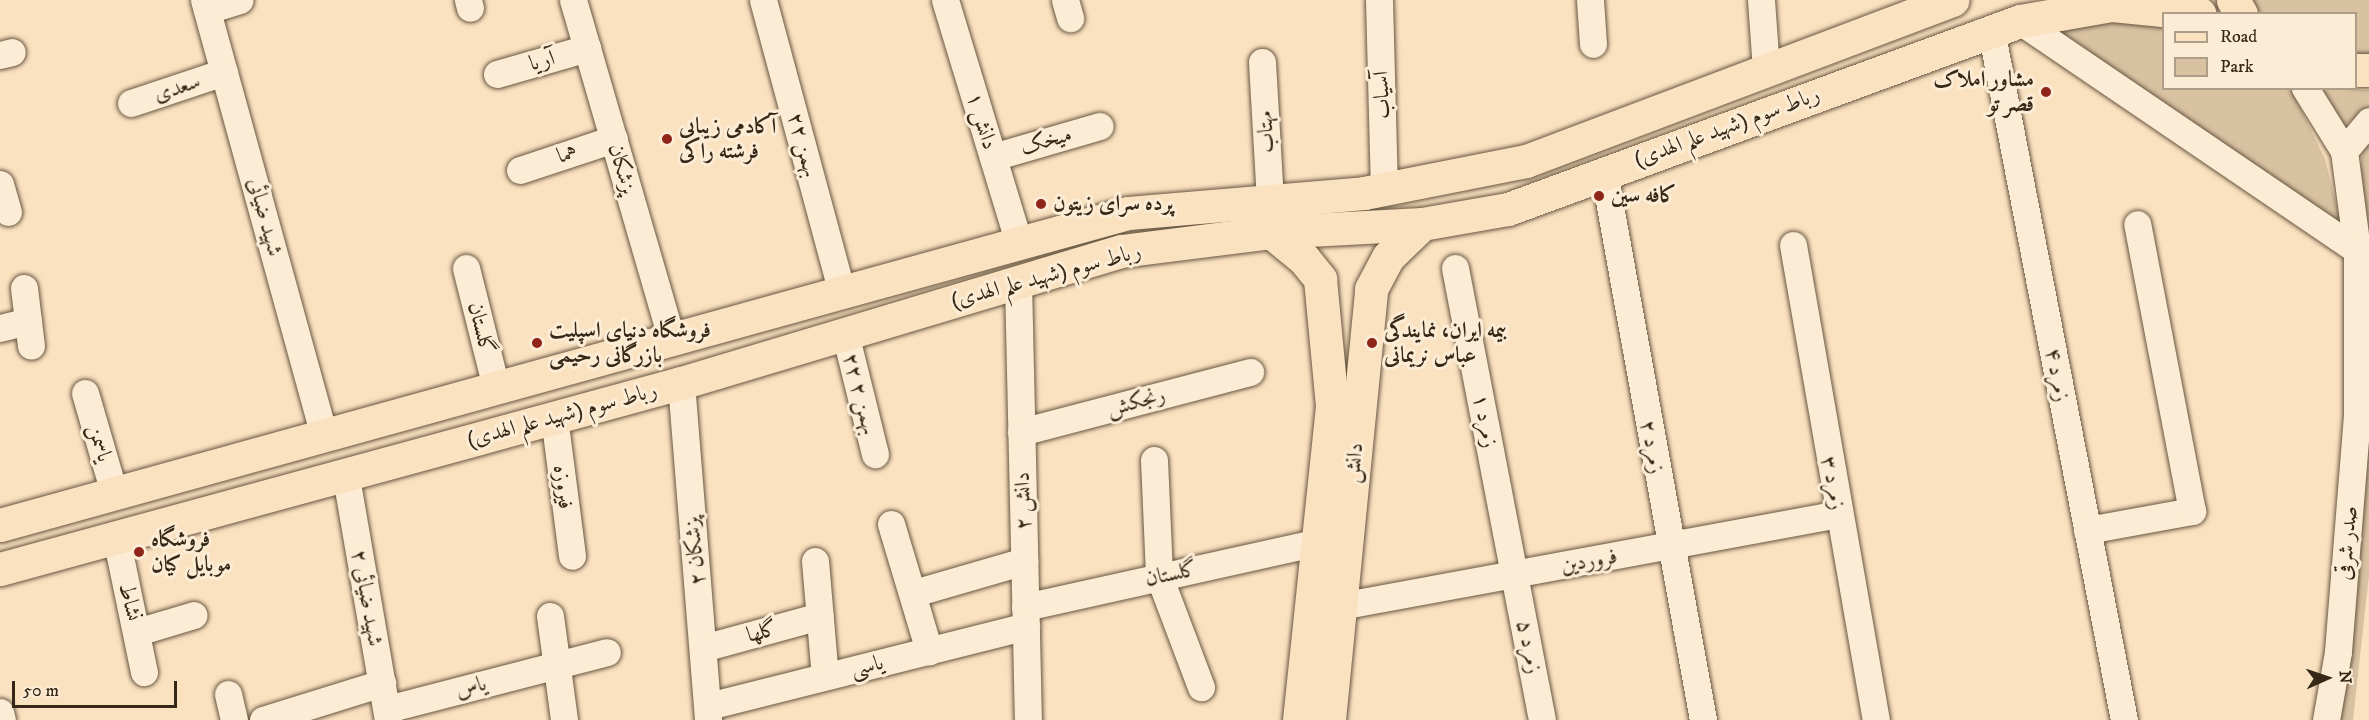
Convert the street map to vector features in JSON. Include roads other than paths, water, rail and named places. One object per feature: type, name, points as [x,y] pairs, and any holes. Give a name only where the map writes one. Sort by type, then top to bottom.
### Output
[{"type":"main road","name":"رباط سوم (شهید علم الهدی)","points":[[0,569],[346,477],[426,452],[681,383],[1121,252],[1384,189],[1526,161],[1953,0]]},
{"type":"main road","name":"رباط سوم (شهید علم الهدی)","points":[[0,525],[1018,241],[1128,213],[1422,224],[1508,209],[2005,26],[2117,3],[2185,12]]},
{"type":"main road","name":"دانش","points":[[1270,217],[1320,279],[1327,317],[1332,406],[1299,720]]},
{"type":"main road","name":"دانش","points":[[1329,720],[1371,289],[1388,257],[1422,224]]},
{"type":"main road","points":[[1327,317],[1343,310],[1357,311],[1368,322]]},
{"type":"main road","points":[[554,417],[537,408],[532,394],[622,366],[628,350]]},
{"type":"main road","points":[[426,452],[468,427],[479,414],[484,390]]},
{"type":"main road","points":[[0,500],[35,516]]},
{"type":"street","points":[[205,5],[239,0]]},
{"type":"street","name":"پزشکان","points":[[573,0],[671,338]]},
{"type":"street","name":"۲۲ بهمن","points":[[763,0],[841,290]]},
{"type":"street","name":"دانش ۱","points":[[945,0],[1018,241]]},
{"type":"street","name":"آسیاب","points":[[1379,0],[1384,189]]},
{"type":"street","points":[[1590,0],[1593,44]]},
{"type":"street","points":[[1761,0],[1766,70]]},
{"type":"street","name":"شهید ضیائی","points":[[205,5],[324,435]]},
{"type":"street","points":[[2005,26],[2357,250]]},
{"type":"street","name":"زمرد ۴","points":[[2005,26],[2087,530],[2124,720]]},
{"type":"street","name":"آریا","points":[[497,74],[587,48]]},
{"type":"street","name":"مهتاب","points":[[1262,62],[1270,217]]},
{"type":"street","name":"سعدی","points":[[131,104],[224,72]]},
{"type":"street","name":"صدر شرقی","points":[[2306,90],[2344,152],[2357,250],[2357,416],[2338,652],[2326,720]]},
{"type":"street","points":[[2344,152],[2369,121]]},
{"type":"street","name":"میخک","points":[[993,157],[1100,126]]},
{"type":"street","name":"هما","points":[[520,170],[614,139]]},
{"type":"street","name":"زمرد ۲","points":[[1604,173],[1703,720]]},
{"type":"street","points":[[0,184],[8,212]]},
{"type":"street","points":[[2087,530],[2192,511],[2137,224]]},
{"type":"street","name":"زمرد ۳","points":[[1793,245],[1876,720]]},
{"type":"street","name":"گلستان","points":[[466,268],[484,390]]},
{"type":"street","name":"زمرد ۱","points":[[1455,268],[1515,574]]},
{"type":"street","name":"دانش ۲","points":[[1018,282],[1028,720]]},
{"type":"street","points":[[0,328],[30,334],[24,288]]},
{"type":"street","name":"۲۲ بهمن ۲","points":[[844,333],[875,454]]},
{"type":"street","name":"رنجکش","points":[[1021,432],[1250,372]]},
{"type":"street","name":"پزشکان ۲","points":[[681,383],[708,713]]},
{"type":"street","name":"یاسمن","points":[[85,393],[114,493]]},
{"type":"street","name":"فیروزه","points":[[554,417],[572,556]]},
{"type":"street","points":[[1154,460],[1160,576],[1201,687]]},
{"type":"street","name":"شهید ضیائی ۲","points":[[346,477],[386,704]]},
{"type":"street","name":"فروردین","points":[[1340,606],[1839,514]]},
{"type":"street","points":[[891,524],[914,593],[929,651]]},
{"type":"street","name":"نشاط","points":[[116,537],[144,672]]},
{"type":"street","name":"گلستان","points":[[1026,616],[1160,576],[1318,542]]},
{"type":"street","points":[[815,561],[824,666]]},
{"type":"street","points":[[914,593],[1024,561]]},
{"type":"street","name":"زمرد ۵","points":[[1515,574],[1542,720]]},
{"type":"street","name":"نشاط","points":[[137,632],[195,615]]},
{"type":"street","points":[[549,616],[564,720]]},
{"type":"street","name":"گلها","points":[[703,648],[820,616]]},
{"type":"street","name":"یاسی","points":[[708,713],[929,651],[1026,616]]},
{"type":"street","name":"یاس","points":[[263,720],[386,704],[607,652]]},
{"type":"street","points":[[228,694],[234,720]]},
{"type":"street","points":[[0,712],[2,720]]},
{"type":"place","name":"مشاور املاک قصر تو","points":[[2046,92]]},
{"type":"place","name":"آکادمی زیبایی فرشته راکی","points":[[667,139]]},
{"type":"place","name":"کافه سین","points":[[1599,196]]},
{"type":"place","name":"پرده سرای زیتون","points":[[1041,204]]},
{"type":"place","name":"فروشگاه دنیای اسپلیت بازرگانی رحیمی","points":[[537,343]]},
{"type":"place","name":"بیمه ایران، نمایندگی عباس نریمانی","points":[[1372,343]]},
{"type":"place","name":"فروشگاه موبایل کیان","points":[[139,552]]}]
